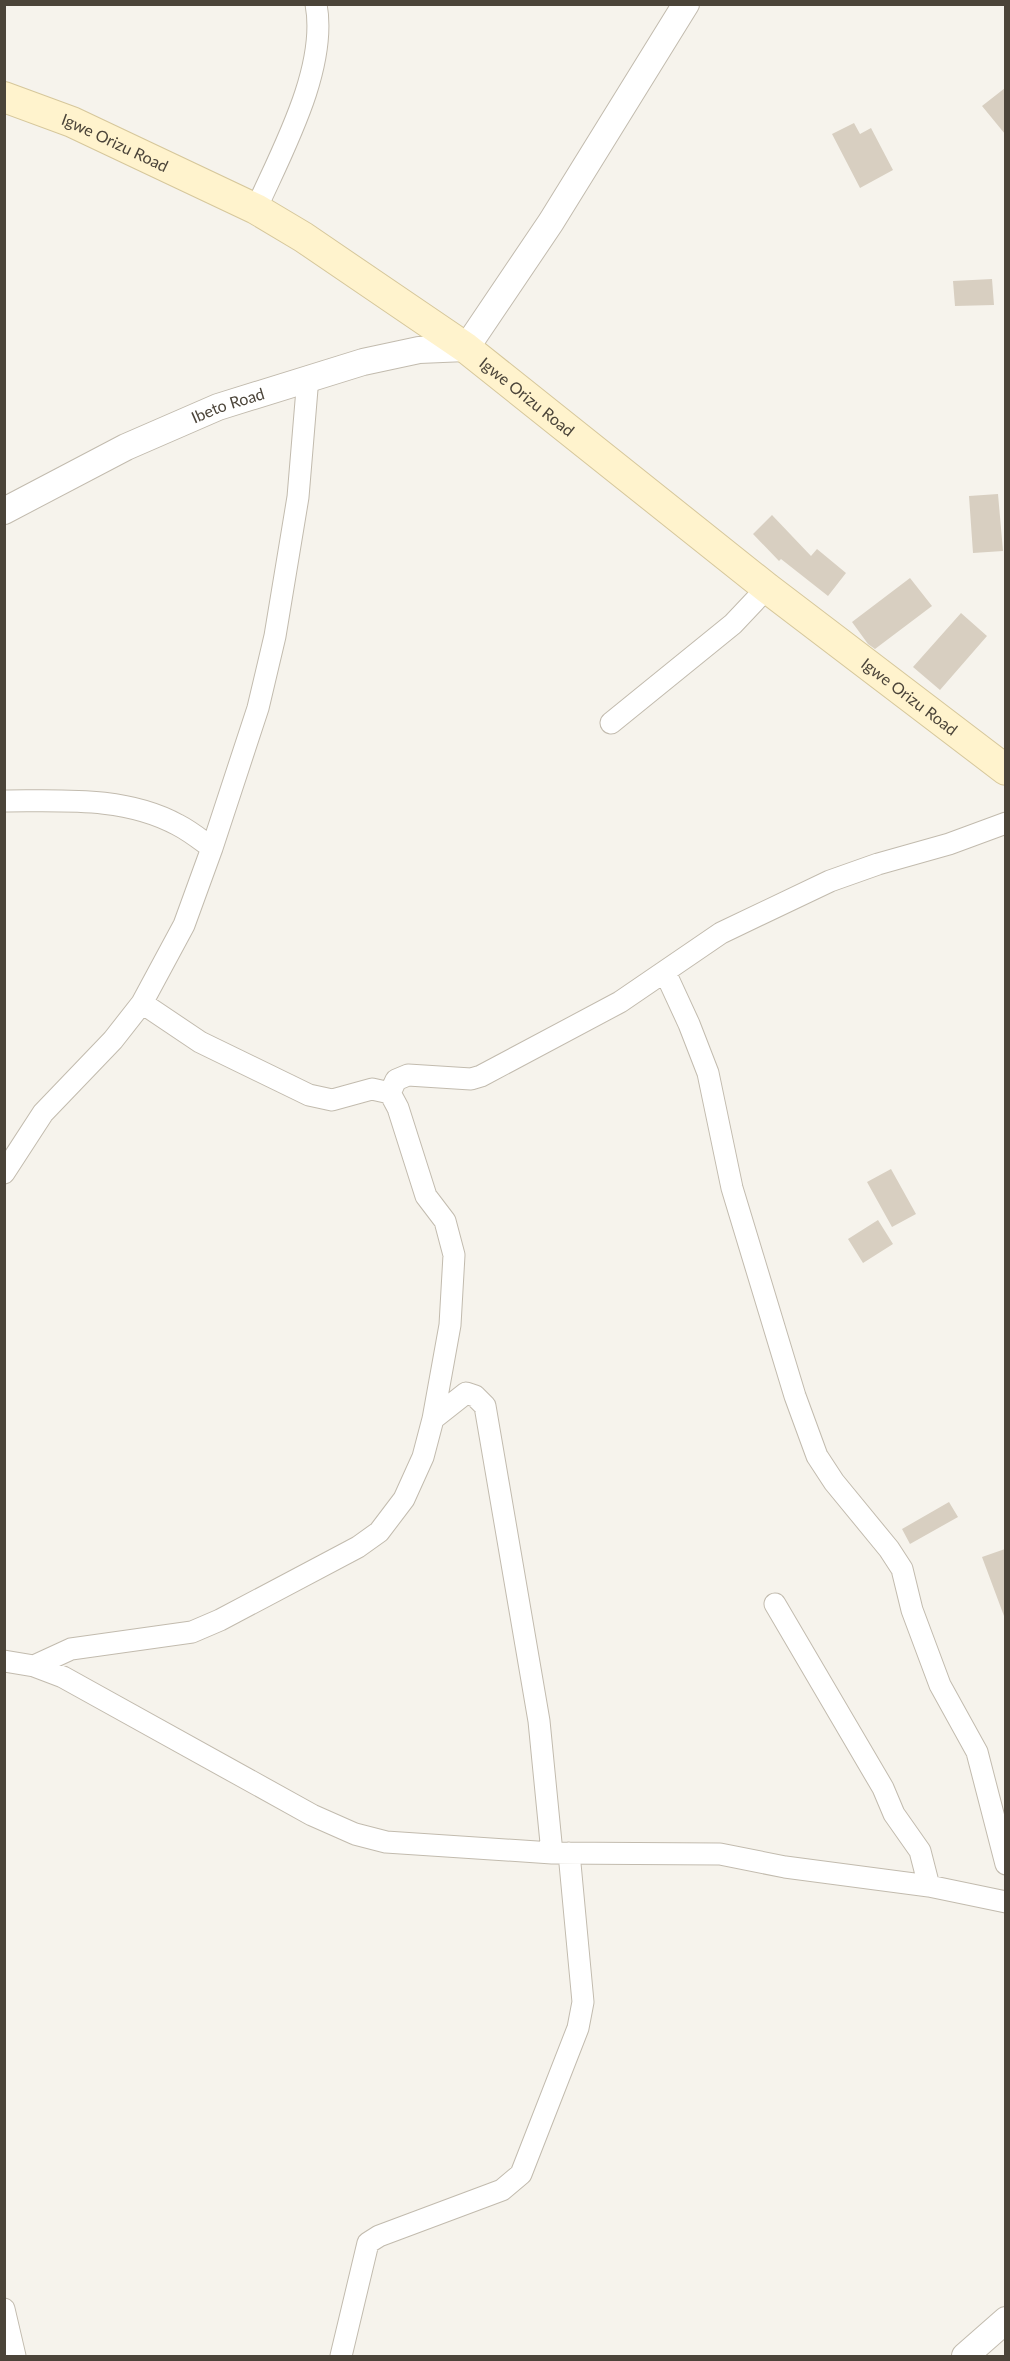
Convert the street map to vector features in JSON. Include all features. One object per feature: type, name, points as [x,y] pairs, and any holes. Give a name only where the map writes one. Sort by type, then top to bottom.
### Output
[{"type":"main road","name":"Igwe Orizu Road","points":[[4,97],[72,122],[256,209],[303,237],[466,348],[767,588],[1005,770]]},
{"type":"street","points":[[256,209],[306,96],[315,53],[318,16],[316,4]]},
{"type":"street","points":[[466,348],[550,222],[686,4]]},
{"type":"street","name":"Ibeto Road","points":[[4,511],[126,447],[218,407],[308,377],[363,362],[419,350],[466,348]]},
{"type":"street","points":[[4,1173],[43,1113],[112,1040],[142,1003],[184,924],[212,848],[258,708],[275,636],[298,497],[308,377]]},
{"type":"street","points":[[611,723],[733,624],[767,588]]},
{"type":"street","points":[[4,801],[87,801],[141,810],[177,825],[212,848]]},
{"type":"street","points":[[390,1093],[396,1080],[408,1076],[471,1079],[481,1076],[620,1002],[721,933],[831,881],[878,864],[949,844],[1005,823]]},
{"type":"street","points":[[665,972],[708,1073],[732,1188],[795,1396],[817,1456],[834,1482],[889,1549],[902,1569],[912,1610],[940,1685],[977,1752],[1005,1864]]},
{"type":"street","points":[[34,1666],[71,1649],[192,1632],[358,1547],[379,1532],[404,1499],[423,1457],[433,1419],[450,1325],[454,1255],[445,1221],[426,1196],[398,1108],[390,1093],[372,1089],[332,1101],[309,1095],[200,1042],[142,1003]]},
{"type":"street","points":[[341,2356],[368,2243],[379,2236],[502,2190],[521,2174],[579,2028],[583,2002],[485,1406],[476,1396],[466,1394],[433,1419]]},
{"type":"street","points":[[775,1604],[883,1788],[894,1814],[920,1851],[929,1887]]},
{"type":"street","points":[[4,1662],[34,1666],[63,1677],[312,1815],[355,1834],[386,1842],[560,1853],[720,1854],[785,1867],[929,1887],[1005,1902]]},
{"type":"street","points":[[4,2308],[15,2356]]},
{"type":"street","points":[[965,2356],[1005,2320]]},
{"type":"building","points":[[1005,88],[1005,134],[982,106]]},
{"type":"building","points":[[854,123],[860,134],[871,128],[893,170],[860,188],[832,134]]},
{"type":"building","points":[[992,279],[994,305],[955,306],[953,281]]},
{"type":"building","points":[[998,494],[1003,551],[973,553],[969,496]]},
{"type":"building","points":[[772,515],[811,556],[817,549],[846,573],[828,596],[781,559],[779,561],[753,534]]},
{"type":"building","points":[[910,578],[932,606],[875,649],[868,644],[852,622]]},
{"type":"building","points":[[961,613],[987,636],[940,690],[913,667]]},
{"type":"building","points":[[891,1169],[916,1214],[892,1227],[867,1182]]},
{"type":"building","points":[[878,1220],[893,1244],[863,1263],[848,1239]]},
{"type":"building","points":[[949,1502],[958,1517],[910,1544],[902,1529]]},
{"type":"building","points":[[1005,1549],[1005,1616],[1004,1616],[982,1557]]}]
